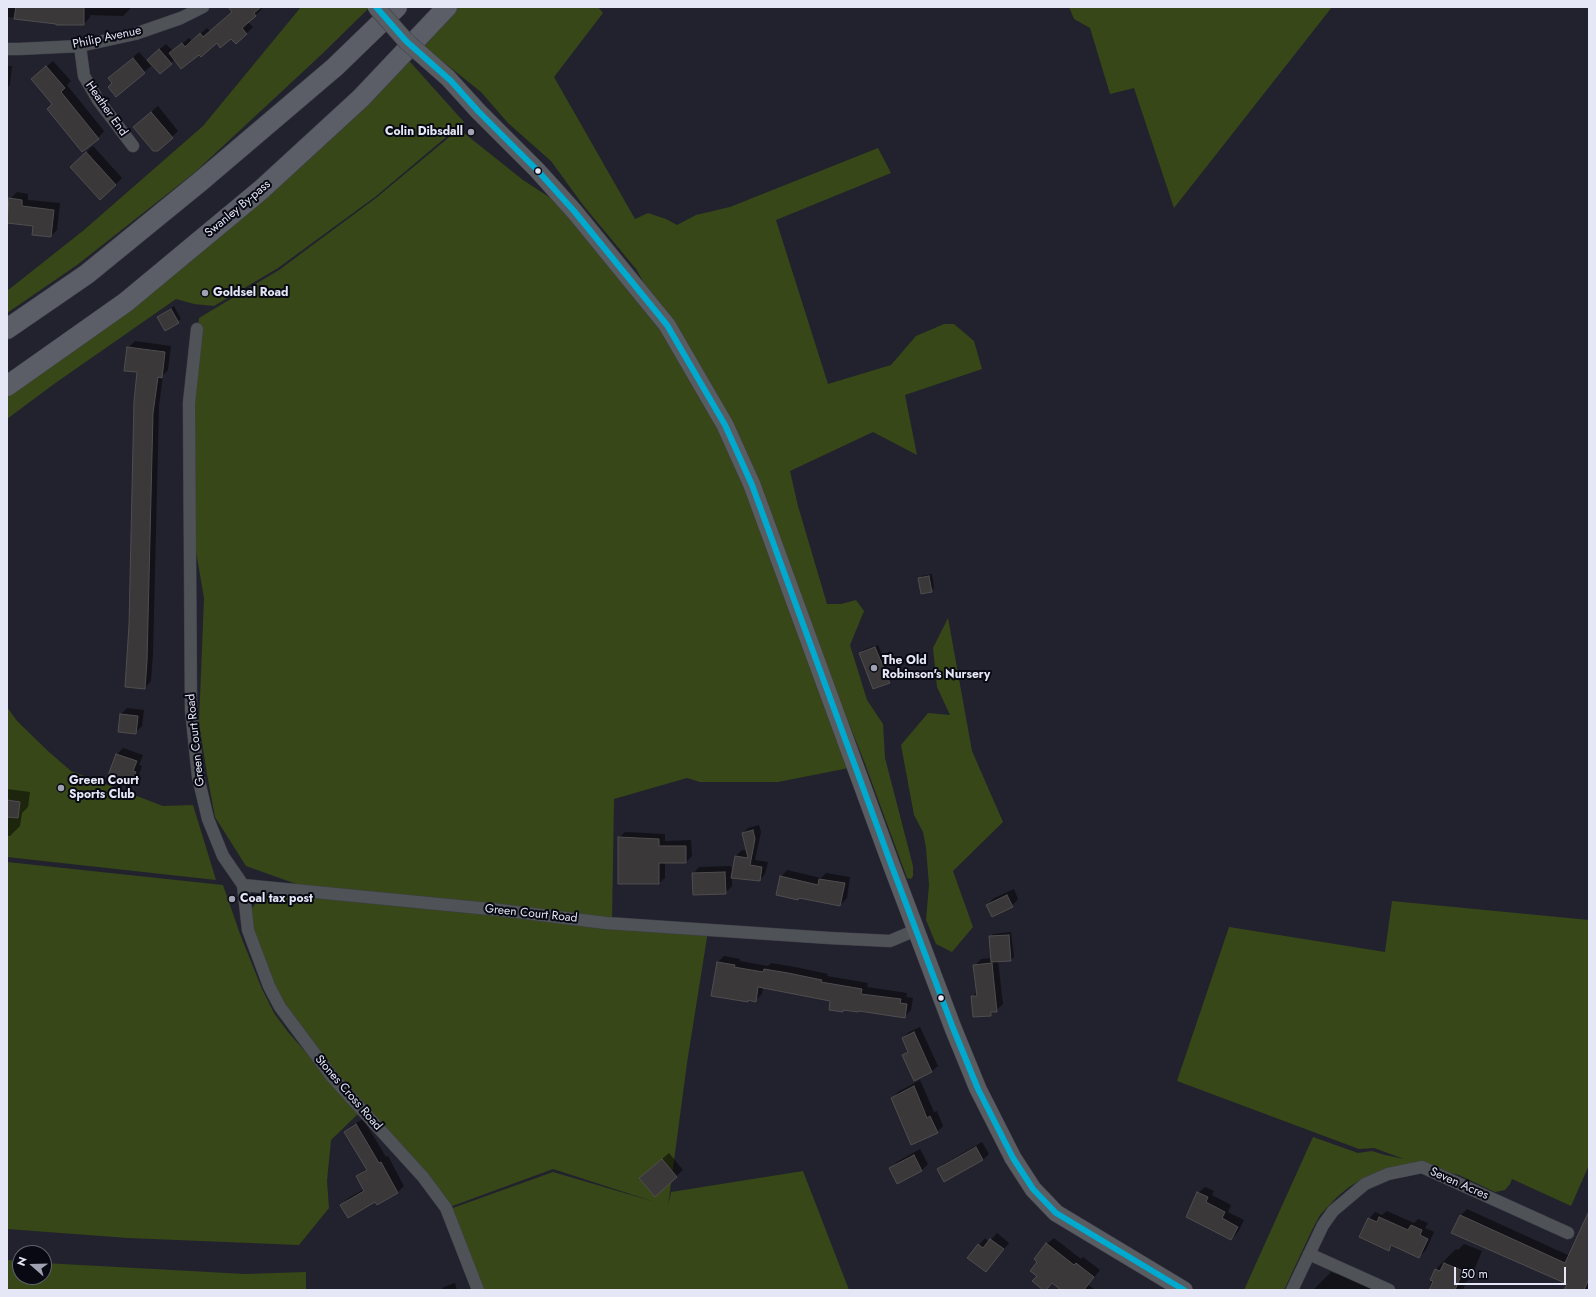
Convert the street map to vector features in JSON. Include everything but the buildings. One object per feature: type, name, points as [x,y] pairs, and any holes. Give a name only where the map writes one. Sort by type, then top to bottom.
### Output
[{"type":"highway","points":[[7,329],[88,274],[195,186],[335,67],[397,7]]},
{"type":"highway","name":"Swanley By-pass","points":[[7,386],[126,302],[262,189],[361,98],[447,7]]},
{"type":"main road","points":[[376,7],[406,41],[448,78],[478,111],[537,170],[574,211],[667,325],[725,425],[752,485],[888,856],[953,1028],[978,1089],[1009,1152],[1033,1189],[1056,1213],[1184,1290]]},
{"type":"street","name":"Philip Avenue","points":[[7,48],[19,49],[80,46],[134,34],[181,18],[203,7]]},
{"type":"street","name":"Heather End","points":[[80,46],[84,76],[98,100],[134,146]]},
{"type":"street","name":"Green Court Road","points":[[197,329],[189,403],[191,710],[198,777],[208,820],[223,856],[243,885],[606,923],[821,938],[890,941],[916,930]]},
{"type":"street","name":"Stones Cross Road","points":[[243,885],[248,930],[268,986],[280,1007],[333,1078],[423,1177],[446,1208],[478,1290]]},
{"type":"street","name":"Seven Acres","points":[[1292,1290],[1323,1225],[1333,1210],[1365,1184],[1388,1174],[1422,1167],[1568,1233]]},
{"type":"street","points":[[1310,1254],[1389,1290]]},
{"type":"green space","points":[[301,7],[370,7],[322,54],[194,173],[77,265],[7,313],[7,291],[84,230],[203,126]]},
{"type":"green space","points":[[449,7],[598,7],[603,13],[554,77],[635,219],[648,213],[666,219],[677,225],[696,215],[730,207],[878,148],[891,173],[776,220],[828,384],[891,365],[916,336],[944,324],[954,324],[974,341],[982,369],[905,395],[917,455],[873,432],[790,471],[798,506],[827,604],[841,604],[856,600],[864,611],[850,645],[867,700],[883,724],[885,758],[913,866],[913,876],[911,879],[907,878],[864,761],[753,485],[668,325],[636,269],[583,205],[551,161],[508,123],[481,92],[417,41]]},
{"type":"green space","points":[[1069,7],[1332,7],[1174,208],[1134,88],[1110,94],[1090,28],[1074,19]]},
{"type":"green space","points":[[402,53],[464,122],[375,197],[278,268],[214,306],[194,304],[176,299],[54,384],[7,419],[7,388],[126,302]]},
{"type":"green space","points":[[459,129],[523,180],[572,212],[626,275],[723,426],[854,767],[778,782],[700,782],[687,778],[614,799],[612,922],[316,891],[246,866],[215,817],[199,723],[204,598],[190,517],[190,403],[199,318],[279,270],[376,198]]},
{"type":"green space","points":[[948,618],[972,751],[1003,822],[953,871],[973,927],[952,952],[936,944],[926,920],[929,885],[926,848],[923,832],[914,815],[901,745],[928,713],[950,715],[937,687],[933,648]]},
{"type":"green space","name":"Green Court Sports Club","points":[[7,707],[17,721],[71,771],[163,806],[193,805],[216,880],[7,857]]},
{"type":"green space","points":[[7,862],[223,885],[240,934],[262,989],[274,1013],[288,1032],[359,1113],[331,1140],[327,1181],[329,1208],[299,1245],[128,1238],[7,1229]]},
{"type":"green space","points":[[267,889],[708,931],[687,1063],[668,1206],[671,1192],[803,1171],[849,1290],[481,1290],[450,1209],[553,1172],[655,1202],[553,1169],[447,1208],[334,1076],[281,1007],[248,913]]},
{"type":"green space","points":[[1392,901],[1589,920],[1589,1165],[1571,1206],[1512,1179],[1505,1190],[1495,1192],[1459,1175],[1422,1166],[1364,1178],[1349,1187],[1337,1197],[1320,1215],[1284,1290],[1244,1290],[1313,1137],[1358,1153],[1372,1151],[1404,1159],[1374,1148],[1359,1149],[1177,1081],[1229,927],[1385,952]]},
{"type":"green space","points":[[7,1260],[12,1260],[12,1285],[52,1285],[52,1263],[245,1274],[306,1272],[306,1290],[7,1290]]},
{"type":"transit line","points":[[376,7],[406,41],[451,81],[478,111],[537,170],[574,211],[667,325],[725,425],[752,485],[891,864],[953,1028],[978,1089],[1013,1158],[1033,1189],[1056,1213],[1184,1290]]},
{"type":"place","name":"Colin Dibsdall","points":[[471,132]]},
{"type":"place","name":"Goldsel Road","points":[[205,293]]},
{"type":"place","name":"The Old Robinson's Nursery","points":[[874,668]]},
{"type":"place","name":"Green Court Sports Club","points":[[61,788]]},
{"type":"place","name":"Coal tax post","points":[[232,899]]}]
